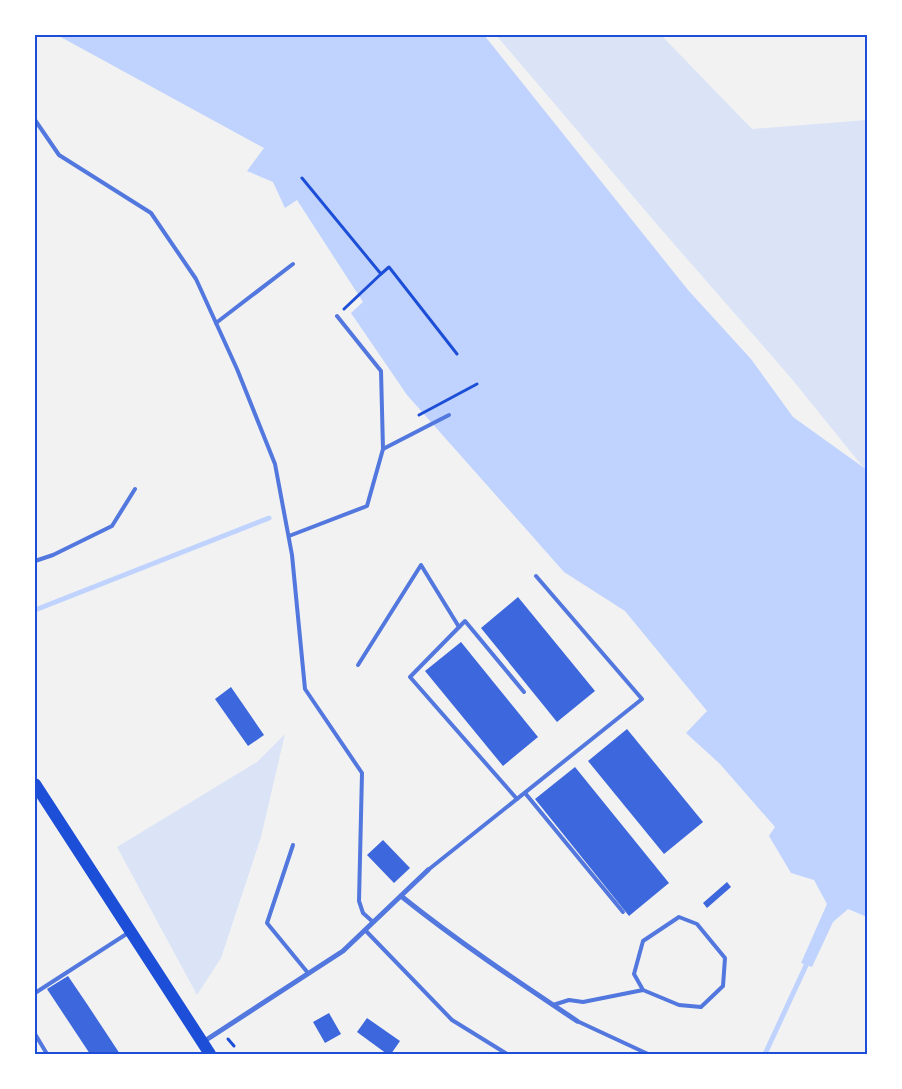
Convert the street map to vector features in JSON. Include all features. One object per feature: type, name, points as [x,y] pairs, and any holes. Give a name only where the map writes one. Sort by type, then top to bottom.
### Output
[{"type":"main road","points":[[35,784],[210,1054]]},
{"type":"street","points":[[202,1042],[343,951],[428,870]]},
{"type":"street","points":[[401,896],[468,946],[576,1021]]},
{"type":"lane","points":[[35,120],[59,155],[151,213],[196,280],[237,369],[275,464],[292,555],[306,689],[362,773],[359,901],[363,913],[373,922]]},
{"type":"lane","points":[[216,323],[293,264]]},
{"type":"lane","points":[[289,536],[367,506],[383,449],[381,371],[337,316]]},
{"type":"lane","points":[[383,449],[449,415]]},
{"type":"lane","points":[[35,561],[53,555],[112,526],[136,489]]},
{"type":"lane","points":[[358,665],[422,565],[459,627]]},
{"type":"lane","points":[[428,870],[642,700],[536,576]]},
{"type":"lane","points":[[517,799],[410,677],[465,620],[524,692]]},
{"type":"lane","points":[[525,793],[623,912]]},
{"type":"lane","points":[[292,846],[267,923],[308,973]]},
{"type":"lane","points":[[553,1005],[569,1000],[583,1002],[643,990],[679,1005],[701,1007],[723,986],[725,958],[697,924],[678,917],[643,941],[634,974],[643,990]]},
{"type":"lane","points":[[365,930],[452,1020],[507,1054]]},
{"type":"lane","points":[[35,993],[130,931]]},
{"type":"lane","points":[[576,1021],[648,1054]]},
{"type":"lane","points":[[35,1034],[48,1054]]},
{"type":"path","points":[[302,178],[381,274]]},
{"type":"path","points":[[337,316],[389,267],[457,354]]},
{"type":"path","points":[[419,415],[477,384]]},
{"type":"shaded area","points":[[496,35],[661,35],[752,129],[867,120],[867,472],[791,378],[660,228]]},
{"type":"shaded area","points":[[285,734],[261,837],[221,958],[197,995],[117,847],[257,762]]},
{"type":"water","points":[[57,35],[484,35],[688,290],[751,359],[793,417],[867,470],[867,917],[848,909],[833,922],[812,967],[801,963],[827,904],[814,880],[791,873],[769,836],[775,827],[720,764],[686,733],[707,711],[625,611],[564,572],[407,395],[351,313],[363,302],[297,200],[285,208],[273,182],[247,171],[264,148]]},
{"type":"building","points":[[518,597],[595,691],[557,722],[481,628]]},
{"type":"building","points":[[461,642],[538,737],[503,766],[425,671]]},
{"type":"building","points":[[231,687],[264,735],[248,746],[215,699]]},
{"type":"building","points":[[627,729],[703,822],[664,854],[588,761]]},
{"type":"building","points":[[575,767],[669,883],[629,916],[535,799]]},
{"type":"building","points":[[383,840],[410,868],[394,883],[367,855]]},
{"type":"building","points":[[727,882],[731,887],[707,908],[703,903]]},
{"type":"building","points":[[68,976],[120,1054],[90,1054],[47,989]]},
{"type":"building","points":[[329,1013],[341,1034],[325,1043],[313,1022]]},
{"type":"building","points":[[367,1018],[400,1041],[391,1054],[387,1054],[357,1032]]},
{"type":"waterway","points":[[35,610],[269,518]]},
{"type":"waterway","points":[[765,1054],[809,959]]}]
